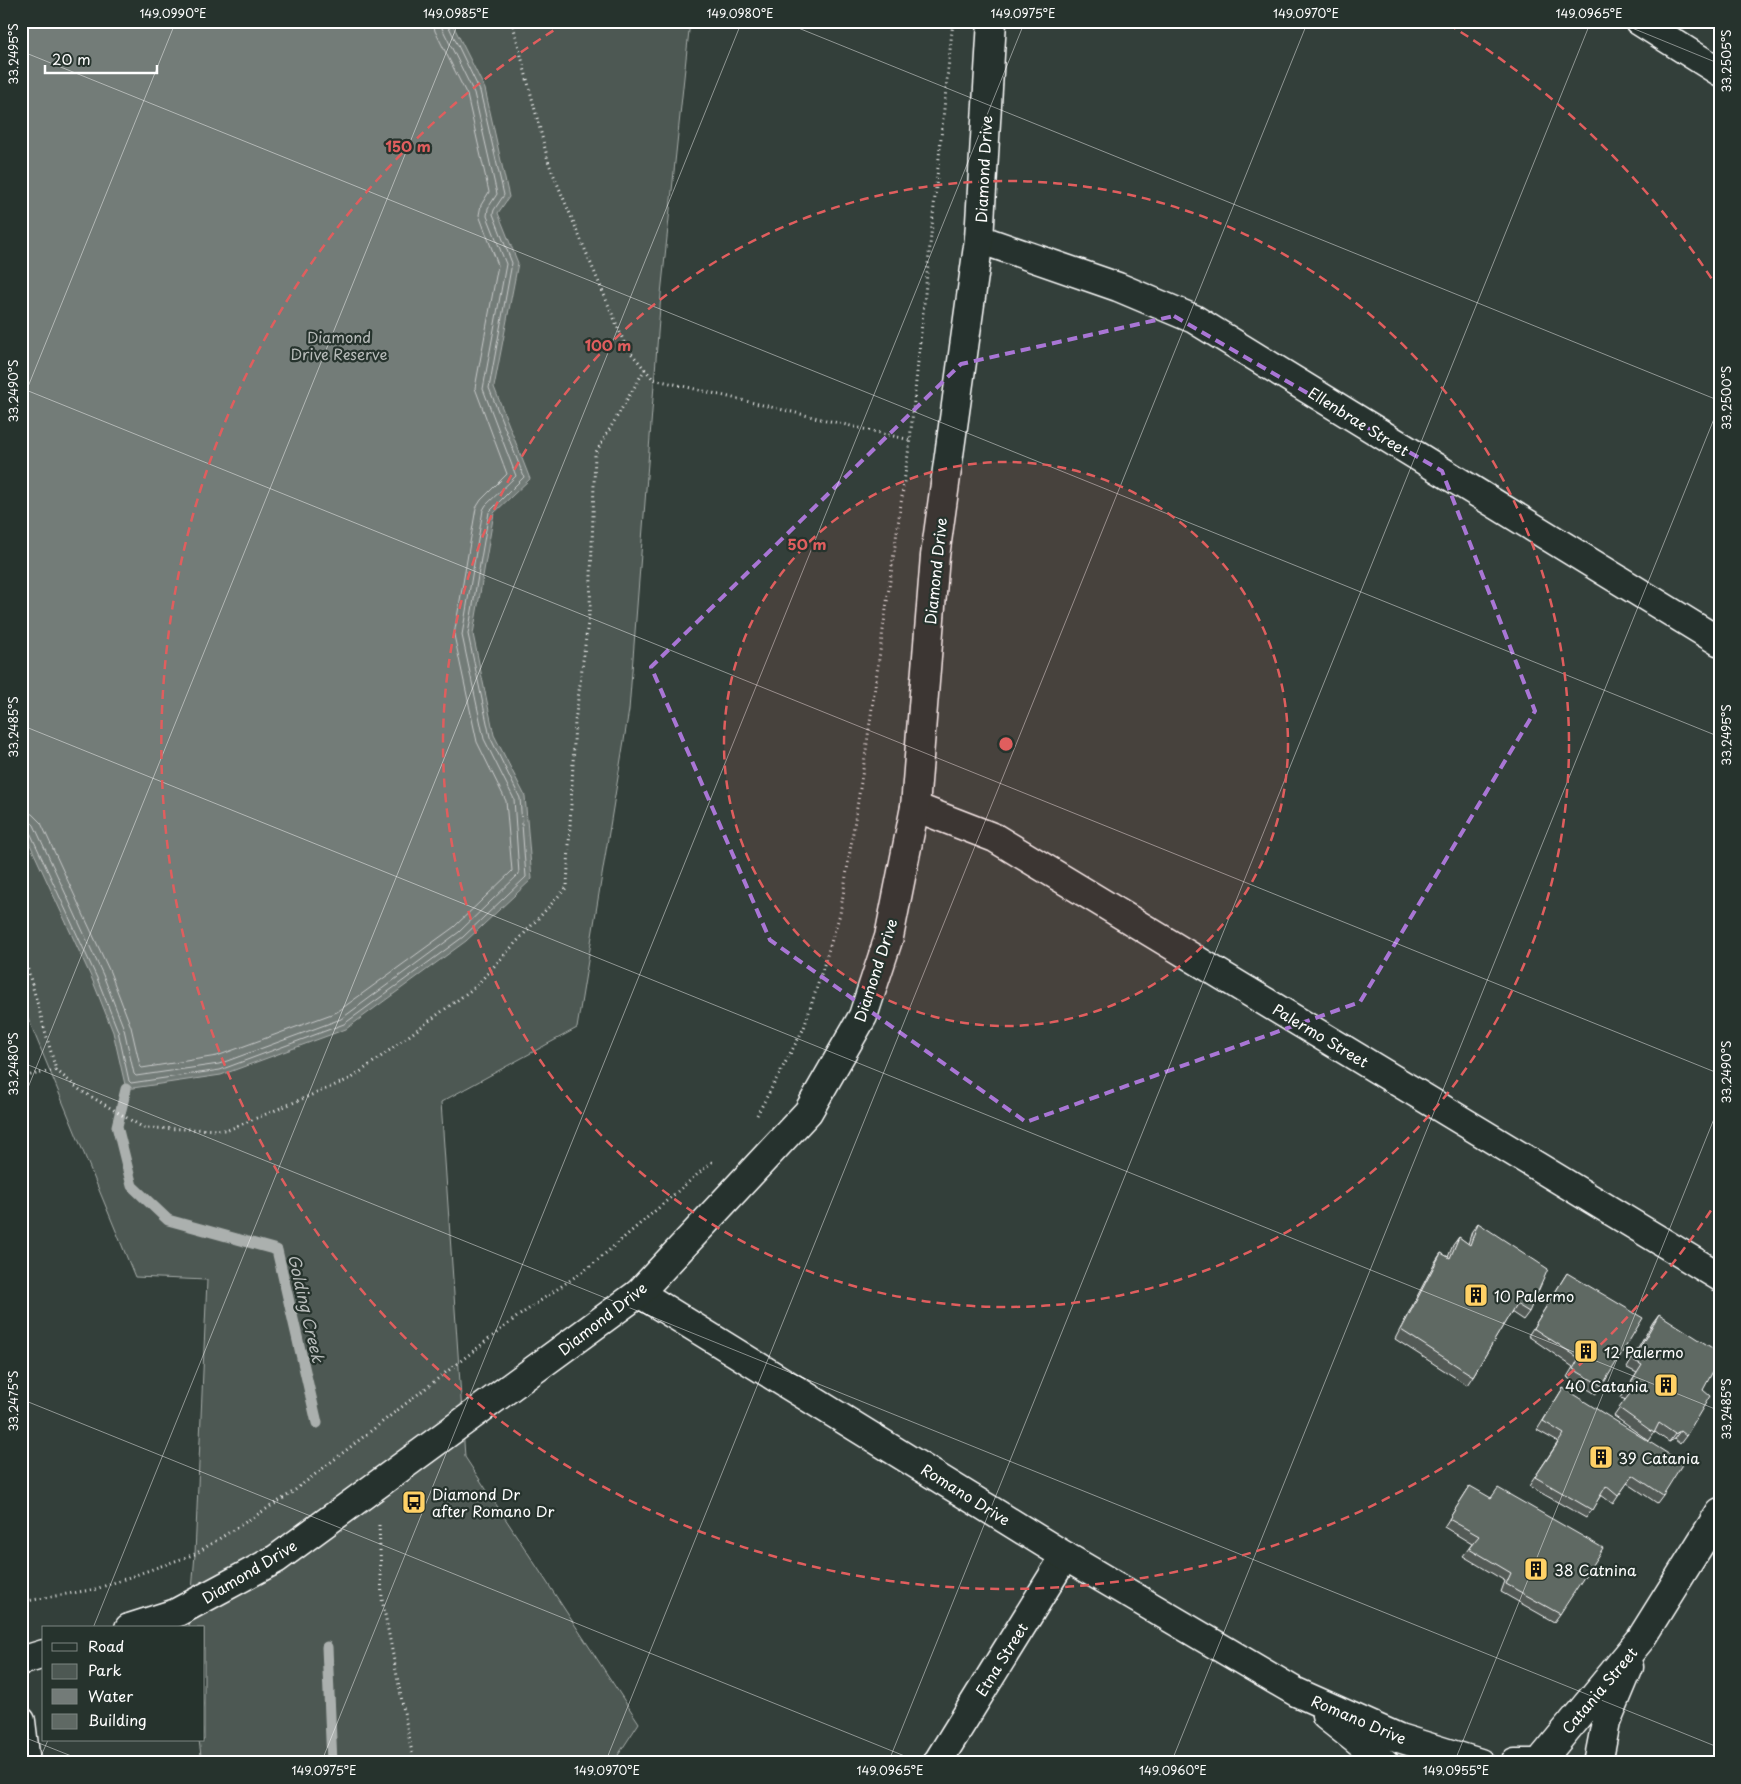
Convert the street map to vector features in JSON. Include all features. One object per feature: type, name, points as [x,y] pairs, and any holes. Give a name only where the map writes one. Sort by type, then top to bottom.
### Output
[{"type":"street","name":"Diamond Drive","points":[[135,1626],[176,1613],[276,1559],[639,1293],[808,1112],[863,1016],[888,936],[915,807],[935,556],[979,239],[992,21]]},
{"type":"street","points":[[1639,21],[1720,72]]},
{"type":"street","name":"Ellenbrae Street","points":[[979,239],[1118,287],[1194,320],[1720,642]]},
{"type":"street","name":"Palermo Street","points":[[915,807],[995,838],[1720,1277]]},
{"type":"street","name":"Romano Drive","points":[[639,1293],[1065,1556],[1296,1692],[1399,1738],[1480,1763]]},
{"type":"street","name":"Catania Street","points":[[1539,1763],[1640,1640],[1720,1512]]},
{"type":"street","name":"Etna Street","points":[[937,1763],[1065,1556]]},
{"type":"street","name":"Catania Street","points":[[1598,1763],[1606,1722],[1640,1640]]},
{"type":"street","points":[[21,1661],[42,1655]]},
{"type":"street","name":"Romano Drive","points":[[1296,1692],[1385,1763]]},
{"type":"street","points":[[21,1721],[26,1763]]},
{"type":"street","points":[[1514,1763],[1533,1763]]},
{"type":"path","points":[[512,21],[549,164],[626,347],[653,379],[910,440]]},
{"type":"path","points":[[756,1116],[804,1028],[840,914],[865,756],[910,440],[953,21]]},
{"type":"path","points":[[21,944],[56,1070],[80,1090],[144,1128],[228,1130],[352,1078],[475,987],[567,887],[575,722],[590,607],[595,454],[645,369]]},
{"type":"path","points":[[21,1077],[56,1070]]},
{"type":"path","points":[[21,1602],[96,1589],[195,1554],[274,1504],[298,1488],[518,1317],[592,1265],[714,1160]]},
{"type":"path","points":[[363,1495],[379,1526],[382,1599],[414,1763]]},
{"type":"highlighted area","points":[[1174,316],[1442,471],[1535,711],[1360,1002],[1026,1122],[770,940],[651,667],[961,364]]},
{"type":"green space","name":"Diamond Drive Reserve","points":[[21,21],[690,21],[661,294],[629,710],[577,1028],[441,1102],[465,1457],[639,1723],[613,1763],[202,1763],[199,1742],[205,1742],[205,1626],[189,1626],[195,1554],[207,1280],[135,1277],[21,1001]]},
{"type":"water","points":[[21,21],[451,21],[485,89],[509,197],[498,213],[518,263],[494,387],[530,479],[494,513],[473,634],[494,735],[525,796],[532,879],[466,941],[346,1029],[221,1075],[126,1089],[113,1032],[92,979],[21,825]]},
{"type":"building","name":"10 Palermo","points":[[1478,1223],[1548,1269],[1529,1312],[1516,1304],[1473,1376],[1401,1330],[1441,1253],[1450,1258],[1459,1237],[1470,1245]]},
{"type":"building","name":"12 Palermo","points":[[1567,1273],[1643,1318],[1602,1386],[1573,1369],[1579,1358],[1533,1328]]},
{"type":"building","name":"40 Catania","points":[[1659,1314],[1720,1353],[1720,1358],[1703,1390],[1710,1396],[1686,1436],[1680,1431],[1675,1434],[1659,1423],[1654,1433],[1619,1408],[1632,1391],[1627,1389],[1642,1365],[1633,1360]]},
{"type":"building","name":"39 Catania","points":[[1563,1388],[1683,1463],[1663,1495],[1633,1475],[1618,1496],[1606,1486],[1592,1510],[1535,1477],[1564,1434],[1543,1421]]},
{"type":"building","name":"38 Catnina","points":[[1470,1486],[1491,1498],[1498,1488],[1603,1548],[1560,1614],[1506,1584],[1511,1573],[1469,1548],[1479,1536],[1449,1519]]},
{"type":"waterway","name":"Golding Creek","points":[[126,1089],[117,1126],[132,1186],[168,1220],[277,1250],[317,1423]]},
{"type":"waterway","name":"Golding Creek","points":[[327,1647],[332,1763]]},
{"type":"place","name":"10 Palermo","points":[[1476,1295]]},
{"type":"place","name":"12 Palermo","points":[[1586,1351]]},
{"type":"place","name":"40 Catania","points":[[1666,1385]]},
{"type":"place","name":"39 Catania","points":[[1601,1457]]},
{"type":"place","name":"Diamond Dr after Romano Dr","points":[[414,1502]]},
{"type":"place","name":"38 Catnina","points":[[1536,1569]]}]
